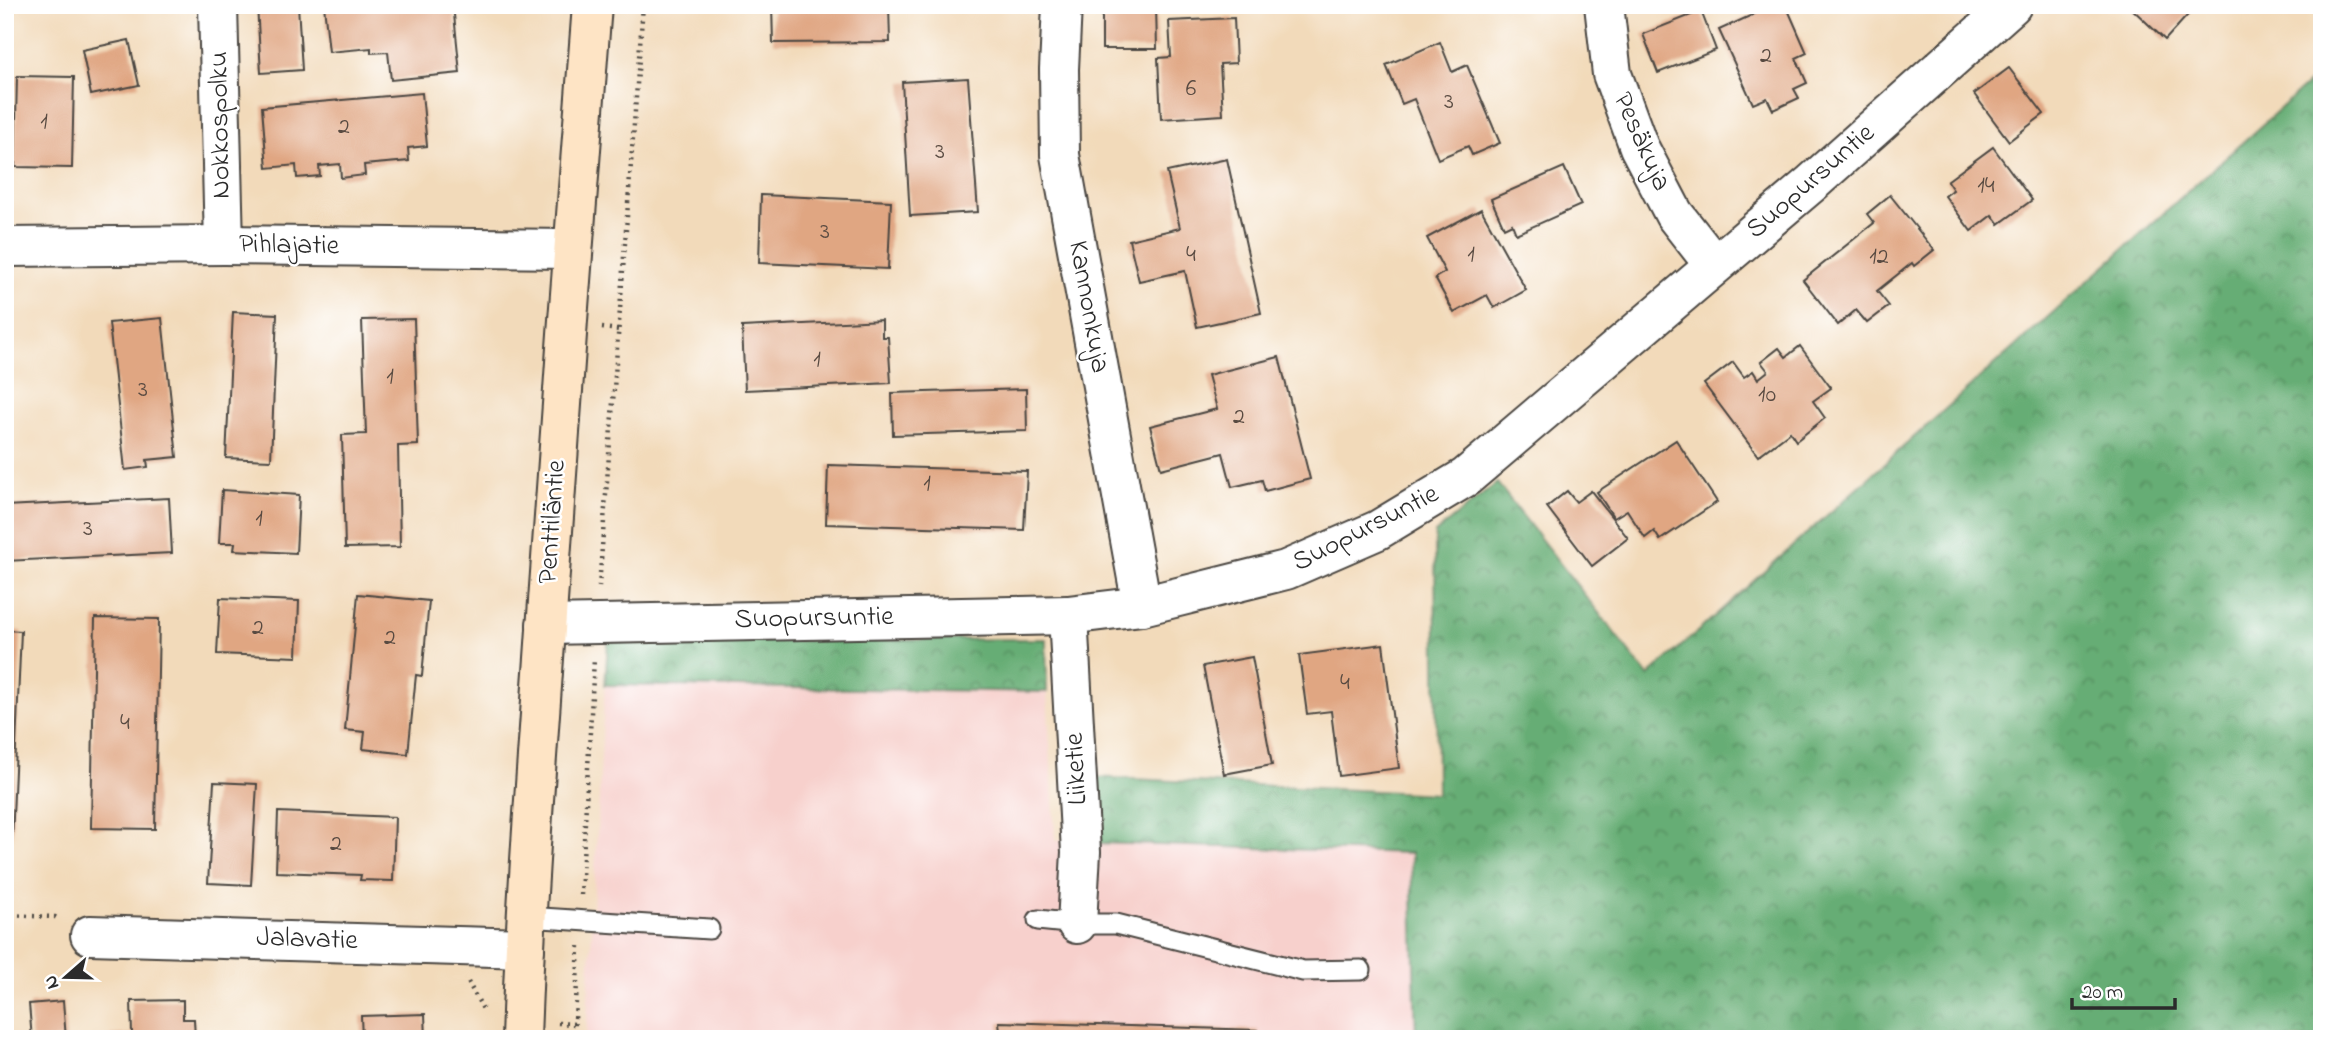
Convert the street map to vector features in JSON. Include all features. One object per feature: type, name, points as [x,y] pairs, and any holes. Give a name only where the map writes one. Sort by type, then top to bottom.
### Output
[{"type":"street","name":"Nokkospolku","points":[[218,5],[224,245]]},
{"type":"street","name":"Penttiläntie","points":[[522,1039],[526,932],[546,625],[592,5]]},
{"type":"street","name":"Kannonkuja","points":[[1062,5],[1059,69],[1060,155],[1142,606]]},
{"type":"street","name":"Pesäkuja","points":[[1604,5],[1612,74],[1639,147],[1674,214],[1714,265]]},
{"type":"street","name":"Suopursuntie","points":[[546,625],[1068,615],[1142,606],[1286,570],[1378,530],[1466,477],[1812,183],[2012,5]]},
{"type":"street","name":"Pihlajatie","points":[[5,247],[224,245],[572,250]]},
{"type":"street","name":"Liiketie","points":[[1068,615],[1082,852],[1077,924]]},
{"type":"street","name":"Jalavatie","points":[[90,935],[526,932]]},
{"type":"lane","points":[[1038,920],[1077,924],[1116,923],[1303,971],[1362,970]]},
{"type":"lane","points":[[526,932],[580,922],[709,929]]},
{"type":"path","points":[[574,1039],[596,623],[643,5]]},
{"type":"path","points":[[5,915],[55,917],[90,935]]},
{"type":"shaded area","points":[[605,685],[1047,692],[1055,840],[1411,853],[1416,1039],[586,1039]]},
{"type":"green space","points":[[2322,71],[2322,1039],[1416,1039],[1411,853],[1097,843],[1093,777],[1437,794],[1435,533],[1497,483],[1648,676]]},
{"type":"green space","points":[[1046,639],[1047,692],[605,685],[608,642]]},
{"type":"building","points":[[257,5],[298,5],[302,70],[261,73]]},
{"type":"building","points":[[324,5],[453,5],[460,73],[391,80],[388,52],[371,53],[371,48],[329,52]]},
{"type":"building","points":[[772,5],[889,5],[890,42],[773,43]]},
{"type":"building","points":[[1102,5],[1156,5],[1157,49],[1102,49]]},
{"type":"building","points":[[1774,5],[1786,5],[1807,53],[1796,58],[1807,83],[1794,89],[1799,98],[1773,110],[1767,98],[1753,104],[1719,30]]},
{"type":"building","points":[[2128,5],[2197,5],[2165,40]]},
{"type":"building","points":[[1701,11],[1716,50],[1658,73],[1643,34]]},
{"type":"building","points":[[1234,18],[1236,63],[1220,64],[1223,115],[1161,119],[1158,58],[1171,57],[1169,21]]},
{"type":"building","points":[[129,40],[139,85],[91,95],[82,50]]},
{"type":"building","points":[[1440,42],[1452,72],[1467,65],[1500,143],[1472,155],[1468,146],[1438,159],[1414,99],[1402,104],[1386,65]]},
{"type":"building","points":[[2009,68],[2044,114],[2009,141],[1974,94]]},
{"type":"building","points":[[17,76],[74,77],[72,168],[15,167]]},
{"type":"building","points":[[968,78],[978,212],[910,216],[902,82]]},
{"type":"building","points":[[422,93],[427,146],[408,148],[409,161],[364,165],[365,175],[341,178],[340,164],[319,166],[320,176],[297,178],[296,165],[267,168],[262,107]]},
{"type":"building","points":[[1993,147],[2032,200],[1999,224],[1992,215],[1971,231],[1945,196],[1953,190],[1947,181]]},
{"type":"building","points":[[1227,159],[1261,313],[1197,327],[1185,271],[1139,281],[1129,240],[1180,228],[1167,172]]},
{"type":"building","points":[[1564,167],[1581,205],[1516,234],[1512,224],[1504,228],[1491,199]]},
{"type":"building","points":[[761,195],[891,201],[888,269],[759,263]]},
{"type":"building","points":[[1890,195],[1934,250],[1914,266],[1912,263],[1877,291],[1889,306],[1867,323],[1856,310],[1838,325],[1803,280],[1874,223],[1867,214]]},
{"type":"building","points":[[1481,209],[1526,290],[1494,308],[1487,295],[1454,313],[1435,278],[1445,272],[1427,238]]},
{"type":"building","points":[[233,312],[277,314],[271,460],[226,458]]},
{"type":"building","points":[[162,318],[177,457],[147,460],[148,467],[125,470],[109,323]]},
{"type":"building","points":[[414,319],[418,445],[398,446],[400,547],[345,548],[342,435],[366,434],[362,320]]},
{"type":"building","points":[[882,320],[882,337],[888,337],[891,383],[745,390],[742,327]]},
{"type":"building","points":[[1800,346],[1831,388],[1813,401],[1825,418],[1796,441],[1790,432],[1758,456],[1704,384],[1733,362],[1744,377],[1753,371],[1758,379],[1768,371],[1761,362],[1779,348],[1786,357]]},
{"type":"building","points":[[1279,357],[1310,479],[1265,491],[1262,480],[1232,487],[1223,453],[1161,469],[1150,426],[1217,409],[1208,375]]},
{"type":"building","points":[[1026,389],[1027,431],[893,435],[892,393]]},
{"type":"building","points":[[1676,440],[1717,502],[1660,540],[1654,531],[1645,538],[1627,510],[1614,518],[1597,492]]},
{"type":"building","points":[[828,465],[1027,471],[1024,530],[826,524]]},
{"type":"building","points":[[222,490],[299,495],[296,553],[234,550],[235,543],[219,543]]},
{"type":"building","points":[[1567,491],[1576,502],[1591,491],[1628,538],[1592,566],[1547,507]]},
{"type":"building","points":[[169,498],[172,553],[5,561],[5,506]]},
{"type":"building","points":[[358,594],[429,601],[422,676],[416,675],[408,754],[363,749],[365,732],[345,730]]},
{"type":"building","points":[[220,598],[299,601],[297,657],[217,654]]},
{"type":"building","points":[[95,618],[159,619],[155,829],[91,828]]},
{"type":"building","points":[[5,630],[21,631],[12,840],[5,840]]},
{"type":"building","points":[[1383,644],[1399,768],[1339,776],[1331,711],[1307,714],[1299,655]]},
{"type":"building","points":[[1252,657],[1272,765],[1224,774],[1203,666]]},
{"type":"building","points":[[214,782],[257,784],[251,885],[208,883]]},
{"type":"building","points":[[278,812],[395,817],[393,881],[360,880],[361,875],[276,872]]},
{"type":"building","points":[[183,1000],[183,1019],[194,1019],[195,1039],[110,1039],[110,1035],[132,1034],[131,1001]]},
{"type":"building","points":[[63,1001],[66,1039],[32,1039],[29,1004]]},
{"type":"building","points":[[425,1014],[426,1039],[362,1039],[361,1016]]},
{"type":"building","points":[[999,1022],[1258,1030],[1258,1039],[1001,1039]]}]
